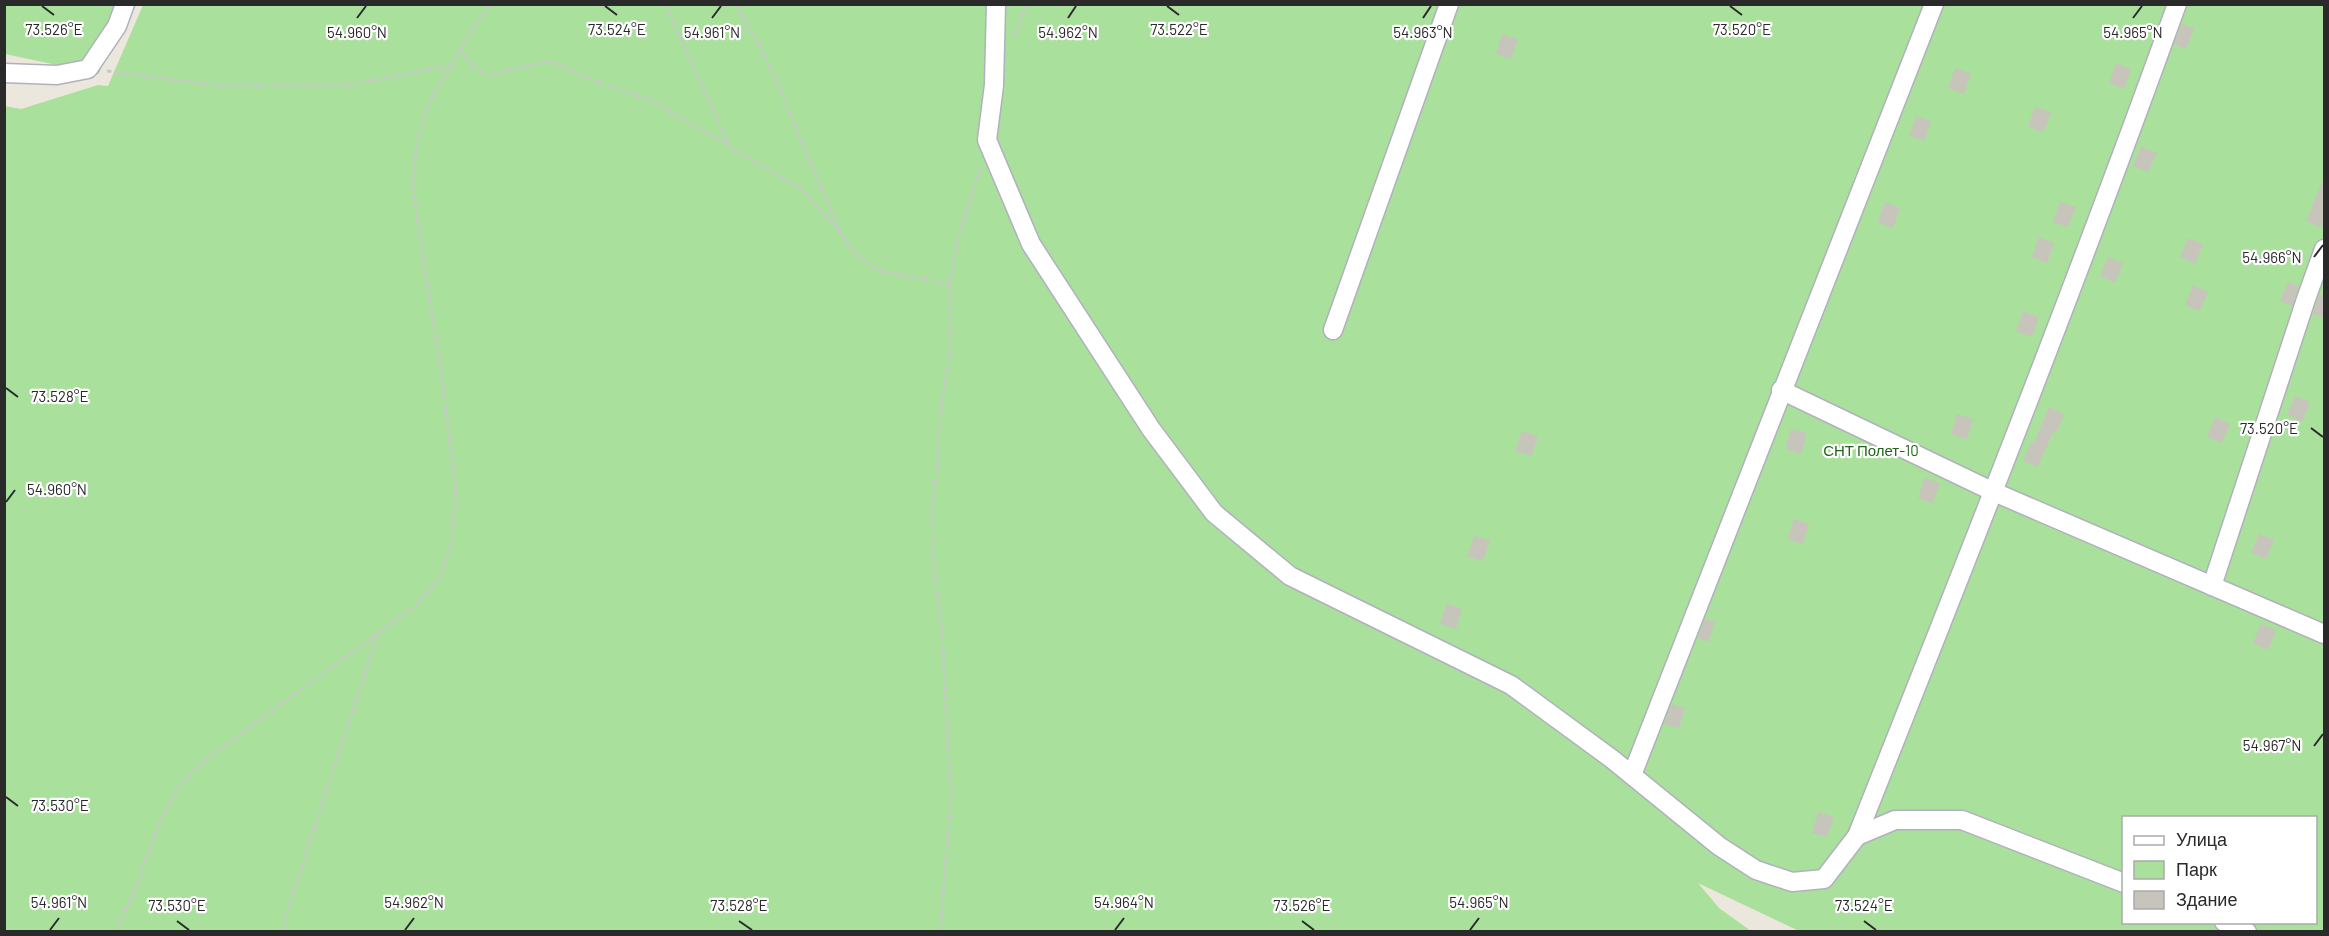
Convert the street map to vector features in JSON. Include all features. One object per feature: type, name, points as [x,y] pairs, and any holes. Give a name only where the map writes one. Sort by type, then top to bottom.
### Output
[{"type":"lane","points":[[4,73],[57,75],[88,69],[117,26],[126,4]]},
{"type":"lane","points":[[996,4],[994,85],[987,140],[1031,244],[1151,429],[1214,513],[1290,576],[1511,686],[1632,775],[1719,846],[1756,870],[1792,882],[1824,879],[1857,836],[1994,492],[2113,182],[2177,4]]},
{"type":"lane","points":[[1333,330],[1449,4]]},
{"type":"lane","points":[[1632,775],[1934,4]]},
{"type":"lane","points":[[2212,586],[2306,299],[2325,249]]},
{"type":"lane","points":[[1781,390],[1994,492],[2325,634]]},
{"type":"lane","points":[[1857,836],[1895,820],[1962,820],[2122,882]]},
{"type":"lane","points":[[2229,924],[2247,932]]},
{"type":"path","points":[[115,932],[137,885],[157,828],[179,786],[203,762],[416,605],[439,579],[452,540],[456,490],[441,372],[412,186],[417,142],[429,102],[490,4]]},
{"type":"path","points":[[665,4],[730,147]]},
{"type":"path","points":[[736,4],[770,66],[840,232]]},
{"type":"path","points":[[460,49],[471,65],[487,75],[549,61],[596,82],[651,100],[801,189],[840,232],[854,253],[879,271],[950,284]]},
{"type":"path","points":[[88,69],[215,85],[350,85],[451,65]]},
{"type":"path","points":[[940,932],[951,798],[942,635],[933,553],[932,513],[939,421],[950,353],[950,284],[957,241],[973,196],[987,140]]},
{"type":"path","points":[[282,932],[288,905],[378,634]]},
{"type":"green space","points":[[5,5],[123,5],[99,74],[5,54]]},
{"type":"green space","name":"СНТ Полет-10","points":[[143,5],[2324,5],[2324,931],[1799,931],[1698,883],[1719,908],[1751,931],[5,932],[5,106],[21,109],[98,85],[108,86]]},
{"type":"building","points":[[2182,24],[2194,29],[2186,49],[2174,44]]},
{"type":"building","points":[[1502,34],[1518,39],[1511,59],[1496,54]]},
{"type":"building","points":[[2116,63],[2131,69],[2124,89],[2109,83]]},
{"type":"building","points":[[1955,68],[1971,74],[1964,94],[1948,88]]},
{"type":"building","points":[[2035,107],[2051,112],[2044,132],[2028,127]]},
{"type":"building","points":[[1916,116],[1931,121],[1924,141],[1909,136]]},
{"type":"building","points":[[2141,147],[2157,153],[2148,172],[2133,166]]},
{"type":"building","points":[[2324,177],[2325,220],[2321,228],[2306,221]]},
{"type":"building","points":[[1885,202],[1900,208],[1893,228],[1878,222]]},
{"type":"building","points":[[2060,202],[2076,207],[2068,227],[2053,222]]},
{"type":"building","points":[[2039,237],[2054,243],[2047,263],[2032,257]]},
{"type":"building","points":[[2188,238],[2203,244],[2195,264],[2180,257]]},
{"type":"building","points":[[2108,257],[2123,263],[2115,283],[2100,276]]},
{"type":"building","points":[[2288,282],[2299,286],[2292,306],[2280,301]]},
{"type":"building","points":[[2193,285],[2208,292],[2200,311],[2185,305]]},
{"type":"building","points":[[2319,295],[2325,297],[2325,319],[2313,314]]},
{"type":"building","points":[[2023,311],[2039,317],[2032,337],[2016,331]]},
{"type":"building","points":[[2295,396],[2310,402],[2302,422],[2287,415]]},
{"type":"building","points":[[2049,407],[2064,414],[2056,433],[2053,432],[2038,467],[2023,461],[2031,442],[2034,443]]},
{"type":"building","points":[[1957,414],[1973,419],[1967,439],[1951,434]]},
{"type":"building","points":[[2215,417],[2230,424],[2222,443],[2207,437]]},
{"type":"building","points":[[1791,429],[1807,433],[1801,454],[1785,449]]},
{"type":"building","points":[[1522,431],[1538,436],[1531,456],[1515,451]]},
{"type":"building","points":[[1924,478],[1940,483],[1933,503],[1918,498]]},
{"type":"building","points":[[1794,519],[1809,524],[1803,544],[1787,539]]},
{"type":"building","points":[[2259,534],[2274,540],[2266,559],[2251,553]]},
{"type":"building","points":[[1474,536],[1490,541],[1483,561],[1467,556]]},
{"type":"building","points":[[1447,604],[1462,609],[1456,629],[1440,624]]},
{"type":"building","points":[[1705,619],[1715,622],[1708,642],[1698,638]]},
{"type":"building","points":[[2261,624],[2276,630],[2268,650],[2253,643]]},
{"type":"building","points":[[1672,704],[1685,708],[1679,728],[1664,724]]},
{"type":"building","points":[[1818,812],[1834,817],[1827,837],[1812,833]]}]
